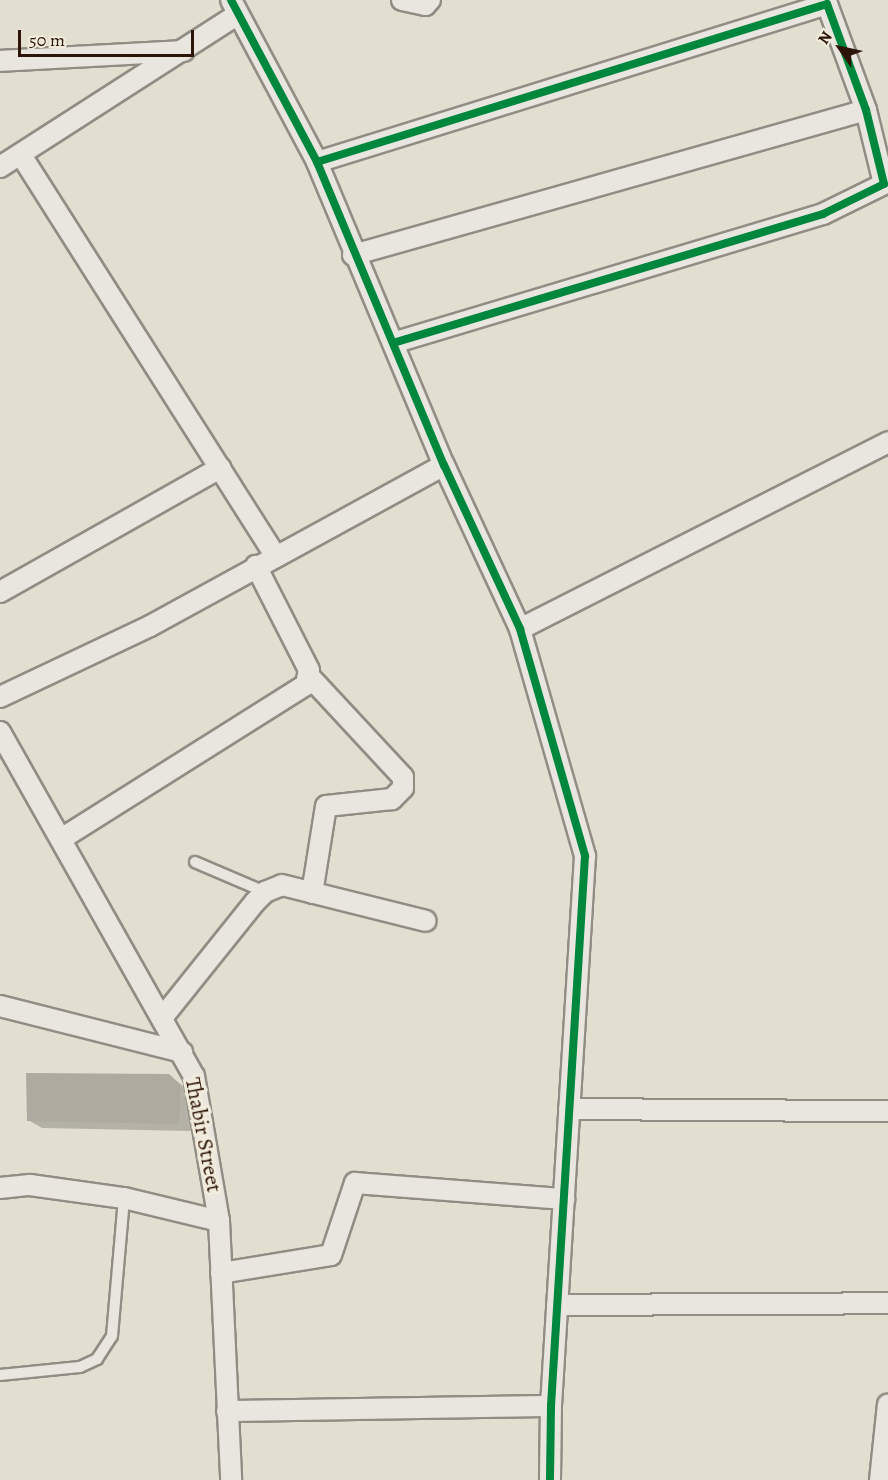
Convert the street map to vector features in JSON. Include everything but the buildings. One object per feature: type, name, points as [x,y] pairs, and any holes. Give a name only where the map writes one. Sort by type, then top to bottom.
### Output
[{"type":"street","points":[[402,0],[425,4],[430,0]]},
{"type":"street","points":[[317,162],[827,4],[866,110],[884,184],[823,214],[395,342]]},
{"type":"street","points":[[0,167],[187,51],[234,8],[317,162],[353,255],[395,342],[444,465],[520,629],[585,856],[551,1406],[550,1480]]},
{"type":"street","points":[[0,61],[187,51]]},
{"type":"street","points":[[353,255],[866,110]]},
{"type":"street","points":[[21,155],[275,555]]},
{"type":"street","points":[[520,629],[888,442]]},
{"type":"street","points":[[0,697],[150,626],[275,555],[444,465]]},
{"type":"street","points":[[0,592],[220,468]]},
{"type":"street","points":[[256,566],[309,676],[403,777],[403,788],[392,799],[326,806],[312,893]]},
{"type":"street","points":[[61,839],[306,686],[309,676]]},
{"type":"street","name":"Thabir Street","points":[[0,732],[194,1076],[219,1221],[231,1480]]},
{"type":"street","points":[[162,1018],[265,892],[282,885],[426,921]]},
{"type":"street","points":[[0,1006],[182,1052]]},
{"type":"street","points":[[569,1109],[888,1111]]},
{"type":"street","points":[[221,1273],[331,1255],[355,1183],[564,1199]]},
{"type":"street","points":[[0,1188],[30,1185],[124,1198],[219,1221]]},
{"type":"street","points":[[557,1305],[888,1303]]},
{"type":"street","points":[[880,1480],[888,1404]]},
{"type":"street","points":[[227,1411],[551,1406]]},
{"type":"lane","points":[[195,862],[265,892]]},
{"type":"lane","points":[[0,1375],[80,1367],[97,1359],[112,1336],[124,1198]]},
{"type":"cycle path","points":[[231,0],[317,162],[444,465],[520,629],[585,856],[551,1406],[550,1480]]},
{"type":"cycle path","points":[[317,162],[827,4],[866,110],[884,184],[823,214],[395,342]]}]
